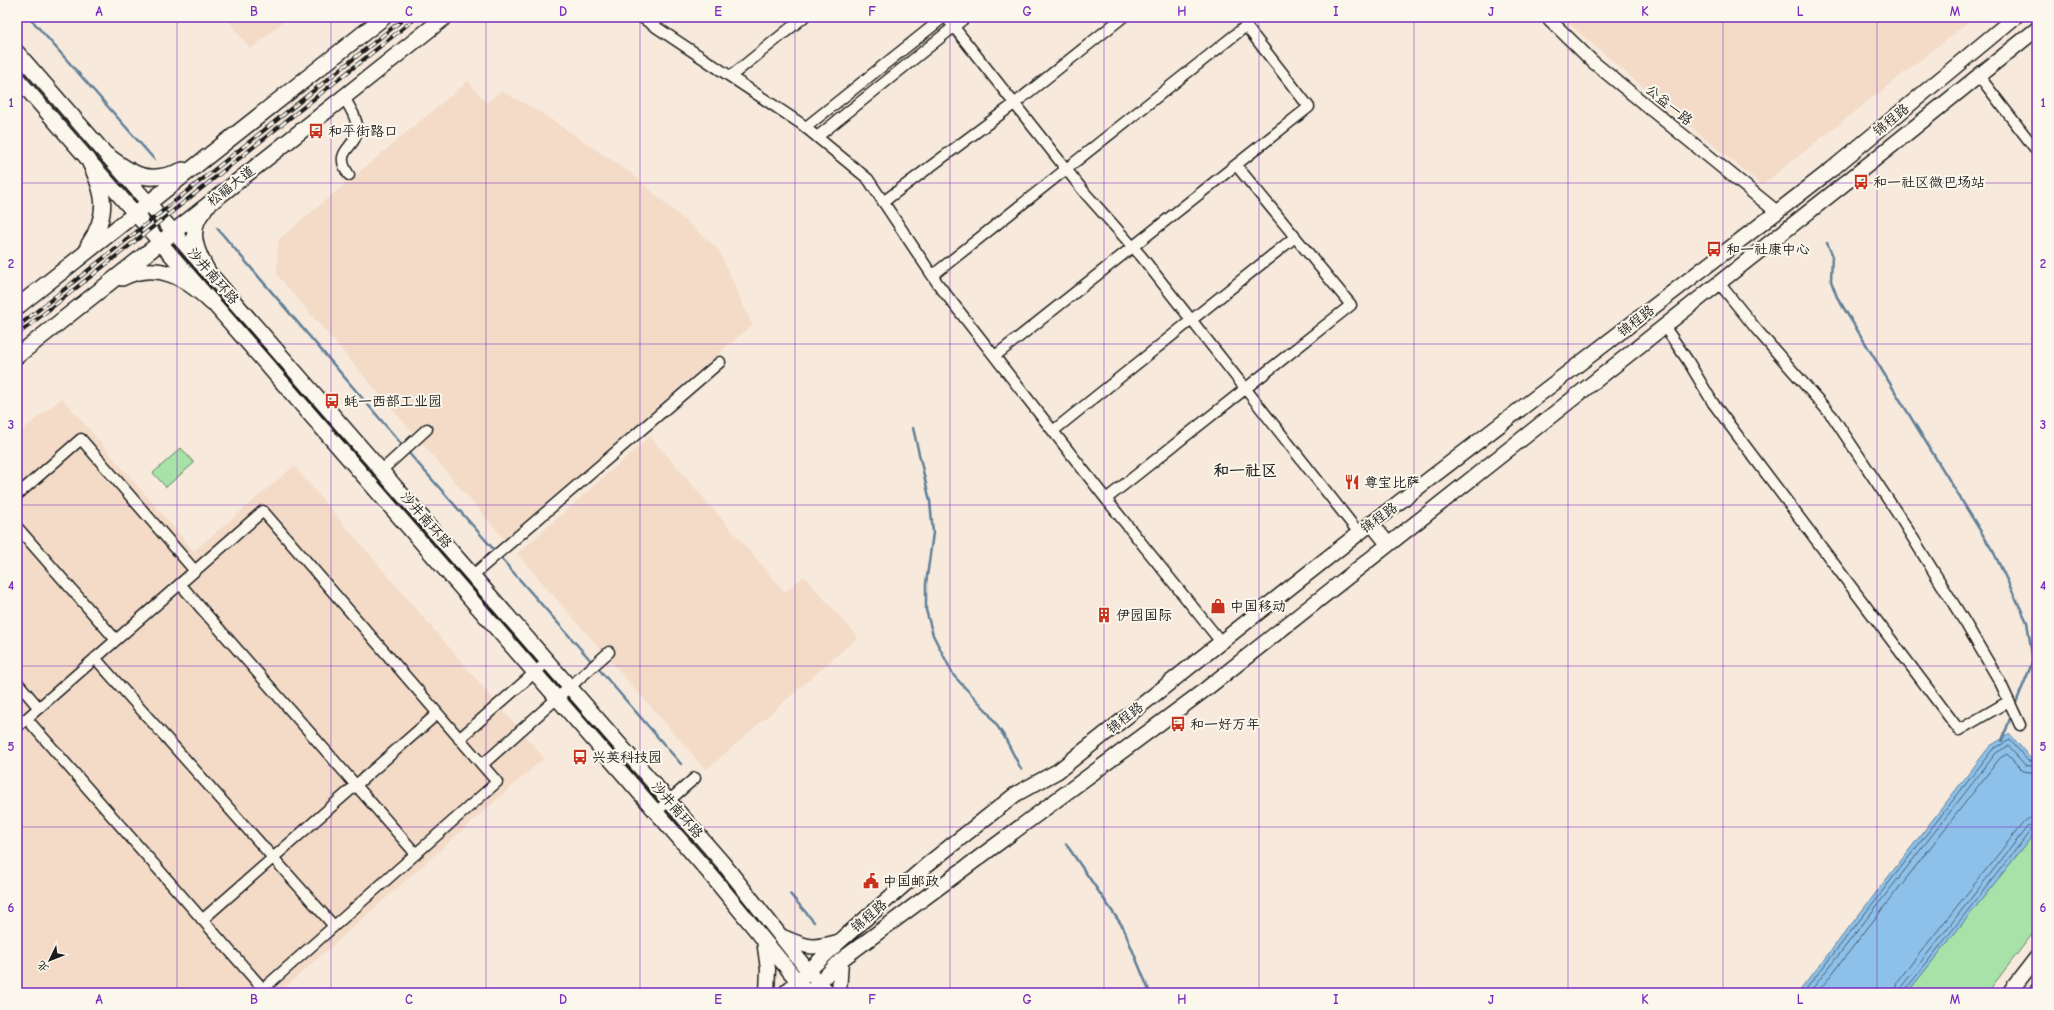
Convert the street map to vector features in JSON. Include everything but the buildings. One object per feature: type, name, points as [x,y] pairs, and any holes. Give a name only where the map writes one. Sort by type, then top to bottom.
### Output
[{"type":"main road","points":[[17,307],[134,213],[384,17]]},
{"type":"main road","name":"松福大道","points":[[17,356],[445,17]]},
{"type":"main road","name":"锦程路","points":[[808,993],[814,977],[840,941],[928,864],[1016,794],[1058,771],[1359,533],[1777,212],[1838,164],[2015,17]]},
{"type":"main road","name":"锦程路","points":[[785,993],[799,982],[814,977],[841,960],[1206,689],[1720,283],[2037,29]]},
{"type":"main road","name":"沙井南环路","points":[[17,52],[723,863],[814,977],[829,993]]},
{"type":"main road","name":"沙井南环路","points":[[17,78],[656,812],[808,993]]},
{"type":"main road","points":[[108,156],[134,175],[149,178],[176,173],[200,161]]},
{"type":"main road","points":[[83,254],[96,232],[104,210],[99,181],[88,160]]},
{"type":"main road","points":[[207,270],[198,254],[194,239],[200,214],[213,200]]},
{"type":"main road","points":[[105,286],[139,271],[157,270],[185,280],[212,303]]},
{"type":"main road","points":[[1371,524],[1388,544]]},
{"type":"main road","points":[[782,937],[804,946],[817,948],[840,941]]},
{"type":"main road","points":[[764,940],[768,969],[767,993]]},
{"type":"main road","points":[[2009,993],[2037,957]]},
{"type":"main road","points":[[839,993],[841,960]]},
{"type":"street","points":[[641,17],[653,20],[806,127],[868,179],[933,275],[1106,499],[1221,642]]},
{"type":"street","points":[[731,76],[804,17]]},
{"type":"street","points":[[806,127],[945,17],[1067,170],[1192,321],[1359,533]]},
{"type":"street","points":[[817,137],[966,17]]},
{"type":"street","points":[[883,202],[1014,104],[1123,17]]},
{"type":"street","name":"公益一路","points":[[1546,17],[1593,62],[1777,212]]},
{"type":"street","points":[[933,275],[1067,170],[1246,26],[1309,107],[995,356]]},
{"type":"street","points":[[1979,76],[2037,151]]},
{"type":"street","points":[[344,97],[356,119],[358,130],[343,155],[342,163],[349,175]]},
{"type":"street","points":[[1106,499],[1350,305],[1236,165]]},
{"type":"street","points":[[1053,431],[1295,237]]},
{"type":"street","points":[[1720,283],[1757,330],[1833,416],[1903,522],[2000,682],[2020,725]]},
{"type":"street","points":[[1664,326],[1688,361],[1713,403],[1960,730],[2009,701]]},
{"type":"street","points":[[473,575],[720,362]]},
{"type":"street","points":[[382,470],[427,429]]},
{"type":"street","points":[[17,495],[81,439],[195,571]]},
{"type":"street","points":[[17,727],[26,719],[39,708],[95,658],[263,511],[497,782],[263,989],[26,719]]},
{"type":"street","points":[[17,527],[116,640]]},
{"type":"street","points":[[180,584],[416,854]]},
{"type":"street","points":[[482,765],[609,652]]},
{"type":"street","points":[[95,658],[334,926]]},
{"type":"street","points":[[459,739],[548,661]]},
{"type":"street","points":[[17,682],[39,708]]},
{"type":"street","points":[[202,920],[355,784],[437,714]]},
{"type":"street","points":[[656,812],[696,778]]},
{"type":"shaded area","points":[[225,17],[289,17],[251,49]]},
{"type":"shaded area","points":[[1561,17],[1975,17],[1762,185],[1659,101]]},
{"type":"shaded area","points":[[468,81],[486,103],[501,91],[540,112],[632,174],[719,250],[752,325],[504,539],[277,275],[278,240]]},
{"type":"shaded area","points":[[62,398],[194,551],[294,466],[544,758],[279,993],[17,993],[17,434]]},
{"type":"shaded area","points":[[650,436],[785,592],[804,576],[858,637],[706,770],[517,554]]},
{"type":"green space","points":[[181,448],[194,463],[166,487],[153,473]]},
{"type":"green space","points":[[2037,830],[2037,928],[1987,993],[1907,993]]},
{"type":"water","points":[[2010,734],[2030,758],[2037,758],[2037,830],[1907,993],[1798,993],[1990,746]]},
{"type":"waterway","points":[[29,17],[154,159]]},
{"type":"waterway","points":[[217,228],[404,447]]},
{"type":"waterway","points":[[1827,243],[1832,254],[1831,281],[1837,297],[1994,553],[2027,622],[2033,661],[2015,705]]},
{"type":"waterway","points":[[913,428],[930,501],[933,533],[926,584],[926,610],[933,635],[954,676],[987,711],[1004,736],[1021,769]]},
{"type":"waterway","points":[[407,451],[496,552]]},
{"type":"waterway","points":[[499,556],[593,663]]},
{"type":"waterway","points":[[597,667],[681,764]]},
{"type":"waterway","points":[[2002,741],[2012,713]]},
{"type":"waterway","points":[[1066,844],[1123,927],[1150,993]]},
{"type":"waterway","points":[[790,894],[814,922]]},
{"type":"waterway","points":[[872,990],[875,993]]},
{"type":"railway","points":[[17,327],[406,17]]},
{"type":"railway","points":[[17,335],[417,17]]},
{"type":"place","name":"和平街路口","points":[[316,131]]},
{"type":"place","name":"和一社区微巴场站","points":[[1861,182]]},
{"type":"place","name":"和一社康中心","points":[[1714,249]]},
{"type":"place","name":"蚝一西部工业园","points":[[332,401]]},
{"type":"place","name":"尊宝比萨","points":[[1352,482]]},
{"type":"place","name":"中国移动","points":[[1218,606]]},
{"type":"place","name":"伊园国际","points":[[1104,615]]},
{"type":"place","name":"和一好万年","points":[[1178,724]]},
{"type":"place","name":"兴英科技园","points":[[580,757]]},
{"type":"place","name":"中国邮政","points":[[871,881]]},
{"type":"district","name":"和一社区","points":[[1245,471]]}]
